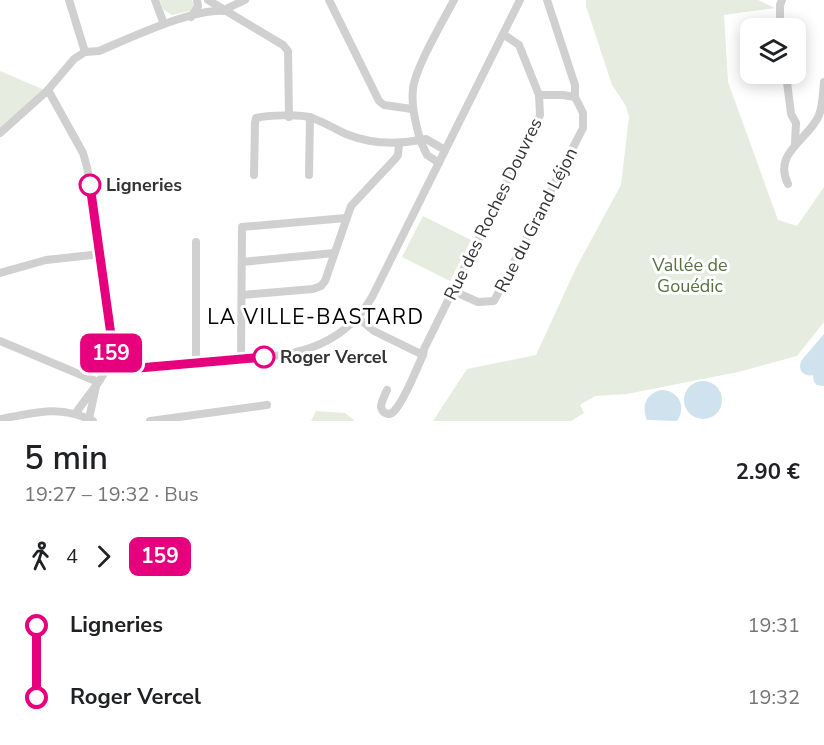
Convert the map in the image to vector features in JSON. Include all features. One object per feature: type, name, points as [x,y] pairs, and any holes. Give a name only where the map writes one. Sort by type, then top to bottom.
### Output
[{"type":"street","points":[[69,0],[85,52]]},
{"type":"street","points":[[154,0],[164,24]]},
{"type":"street","points":[[191,17],[198,6],[197,0]]},
{"type":"street","points":[[208,0],[283,45],[288,51],[289,117]]},
{"type":"street","points":[[0,133],[48,90],[74,59],[85,52],[99,51],[164,24],[214,10],[225,11],[245,0]]},
{"type":"street","points":[[329,0],[379,101],[384,105],[412,110]]},
{"type":"street","points":[[438,163],[428,154],[420,140],[412,110],[413,87],[454,0]]},
{"type":"street","points":[[109,366],[116,370],[288,355],[307,350],[332,338],[357,317],[372,297],[520,0]]},
{"type":"street","points":[[540,95],[575,97],[575,86],[547,0]]},
{"type":"street","points":[[780,18],[782,0]]},
{"type":"street","name":"Rue des Roches Douvres","points":[[387,390],[381,405],[385,414],[391,414],[402,399],[423,355],[424,348],[540,115],[540,95],[519,45],[503,34]]},
{"type":"street","points":[[788,184],[784,176],[784,164],[795,143],[813,126],[820,114],[824,82]]},
{"type":"street","points":[[787,84],[791,114],[796,123],[795,143]]},
{"type":"street","points":[[48,90],[83,153],[101,254],[112,348],[109,366],[76,413]]},
{"type":"street","name":"Rue du Grand Léjon","points":[[453,291],[478,302],[494,301],[583,128],[583,113],[575,97]]},
{"type":"street","points":[[254,175],[256,118],[310,117],[360,139],[399,144],[426,139],[445,150]]},
{"type":"street","points":[[309,175],[310,117]]},
{"type":"street","points":[[242,296],[313,289],[321,286],[325,281],[351,206],[398,154],[399,144]]},
{"type":"street","points":[[241,359],[242,227],[346,218]]},
{"type":"street","points":[[196,242],[196,363]]},
{"type":"street","points":[[242,262],[334,253]]},
{"type":"street","points":[[0,273],[46,260],[101,254]]},
{"type":"street","points":[[357,317],[374,331],[423,355]]},
{"type":"street","points":[[0,341],[97,384]]},
{"type":"street","points":[[0,419],[53,410],[76,413],[91,420],[97,384]]},
{"type":"street","points":[[150,421],[267,405]]},
{"type":"green space","points":[[160,0],[192,0],[194,4],[190,11],[172,15],[163,9]]},
{"type":"green space","name":"Vallée de Gouédic","points":[[586,0],[758,0],[775,8],[724,15],[728,82],[778,220],[797,226],[824,187],[824,322],[797,356],[738,372],[627,394],[595,396],[580,405],[584,413],[571,421],[433,421],[467,369],[536,355],[576,268],[621,185],[629,117],[626,106],[612,85]]},
{"type":"green space","points":[[0,71],[47,91],[0,133]]},
{"type":"green space","points":[[423,216],[471,240],[450,281],[402,257]]},
{"type":"green space","points":[[316,411],[345,413],[355,421],[311,421]]},
{"type":"water","points":[[824,334],[824,386],[817,385],[813,375],[804,374],[800,366],[801,361]]},
{"type":"water","points":[[703,381],[710,382],[716,387],[721,393],[721,407],[716,413],[710,418],[703,419],[696,418],[690,413],[685,407],[684,400],[685,393],[690,387],[696,382]]},
{"type":"water","points":[[661,390],[672,393],[679,400],[681,410],[677,421],[647,420],[646,401],[652,394]]},
{"type":"bus line","name":"159","points":[[90,185],[111,335],[112,348],[109,366],[116,370],[264,357]]},
{"type":"place","name":"Ligneries","points":[[90,185]]},
{"type":"place","name":"Roger Vercel","points":[[264,357]]},
{"type":"district","name":"LA VILLE-BASTARD","points":[[316,317]]}]
